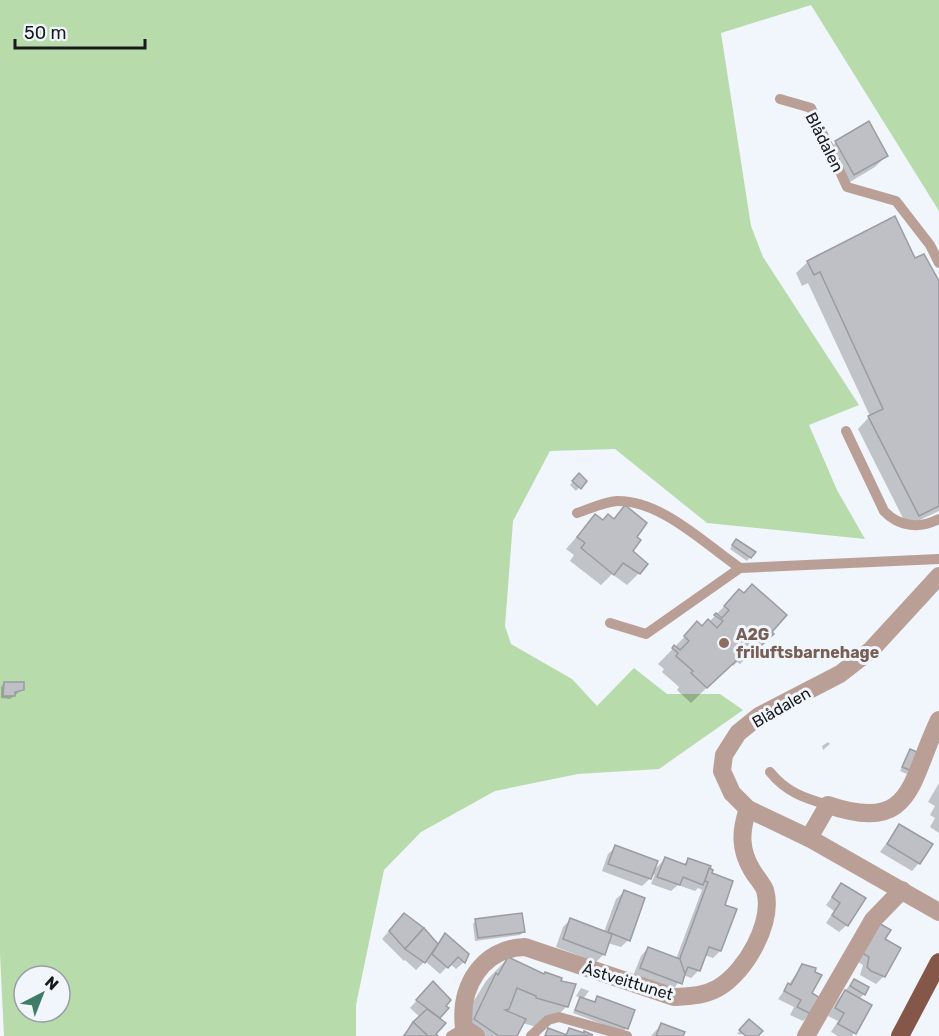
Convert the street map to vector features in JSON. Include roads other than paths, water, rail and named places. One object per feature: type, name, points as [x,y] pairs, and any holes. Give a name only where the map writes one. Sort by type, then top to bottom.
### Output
[{"type":"main road","points":[[900,1036],[939,962]]},
{"type":"street","name":"Blådalen","points":[[939,576],[872,650],[840,674],[759,716],[738,733],[724,754],[722,771],[732,793],[748,809],[809,838],[939,912]]},
{"type":"street","points":[[809,838],[823,803],[855,814],[875,815],[891,810],[903,800],[939,720]]},
{"type":"street","name":"Åstveittunet","points":[[464,1033],[462,1007],[468,985],[494,954],[508,947],[525,947],[674,997],[700,996],[720,987],[742,966],[759,940],[767,911],[764,889],[741,846],[748,809]]},
{"type":"street","points":[[806,1036],[873,920],[902,890]]},
{"type":"lane","name":"Blådalen","points":[[780,99],[811,108],[847,187],[896,201],[930,245],[939,263]]},
{"type":"lane","points":[[846,431],[884,511],[892,519],[917,525],[939,519]]},
{"type":"lane","points":[[577,513],[614,501],[642,502],[664,513],[740,568]]},
{"type":"lane","points":[[610,623],[646,634],[740,568],[939,559]]},
{"type":"lane","points":[[770,772],[801,798],[823,803]]},
{"type":"lane","points":[[808,790],[823,803]]},
{"type":"lane","points":[[531,1036],[548,1020],[559,1017],[627,1036]]},
{"type":"place","name":"A2G friluftsbarnehage","points":[[724,643]]}]
